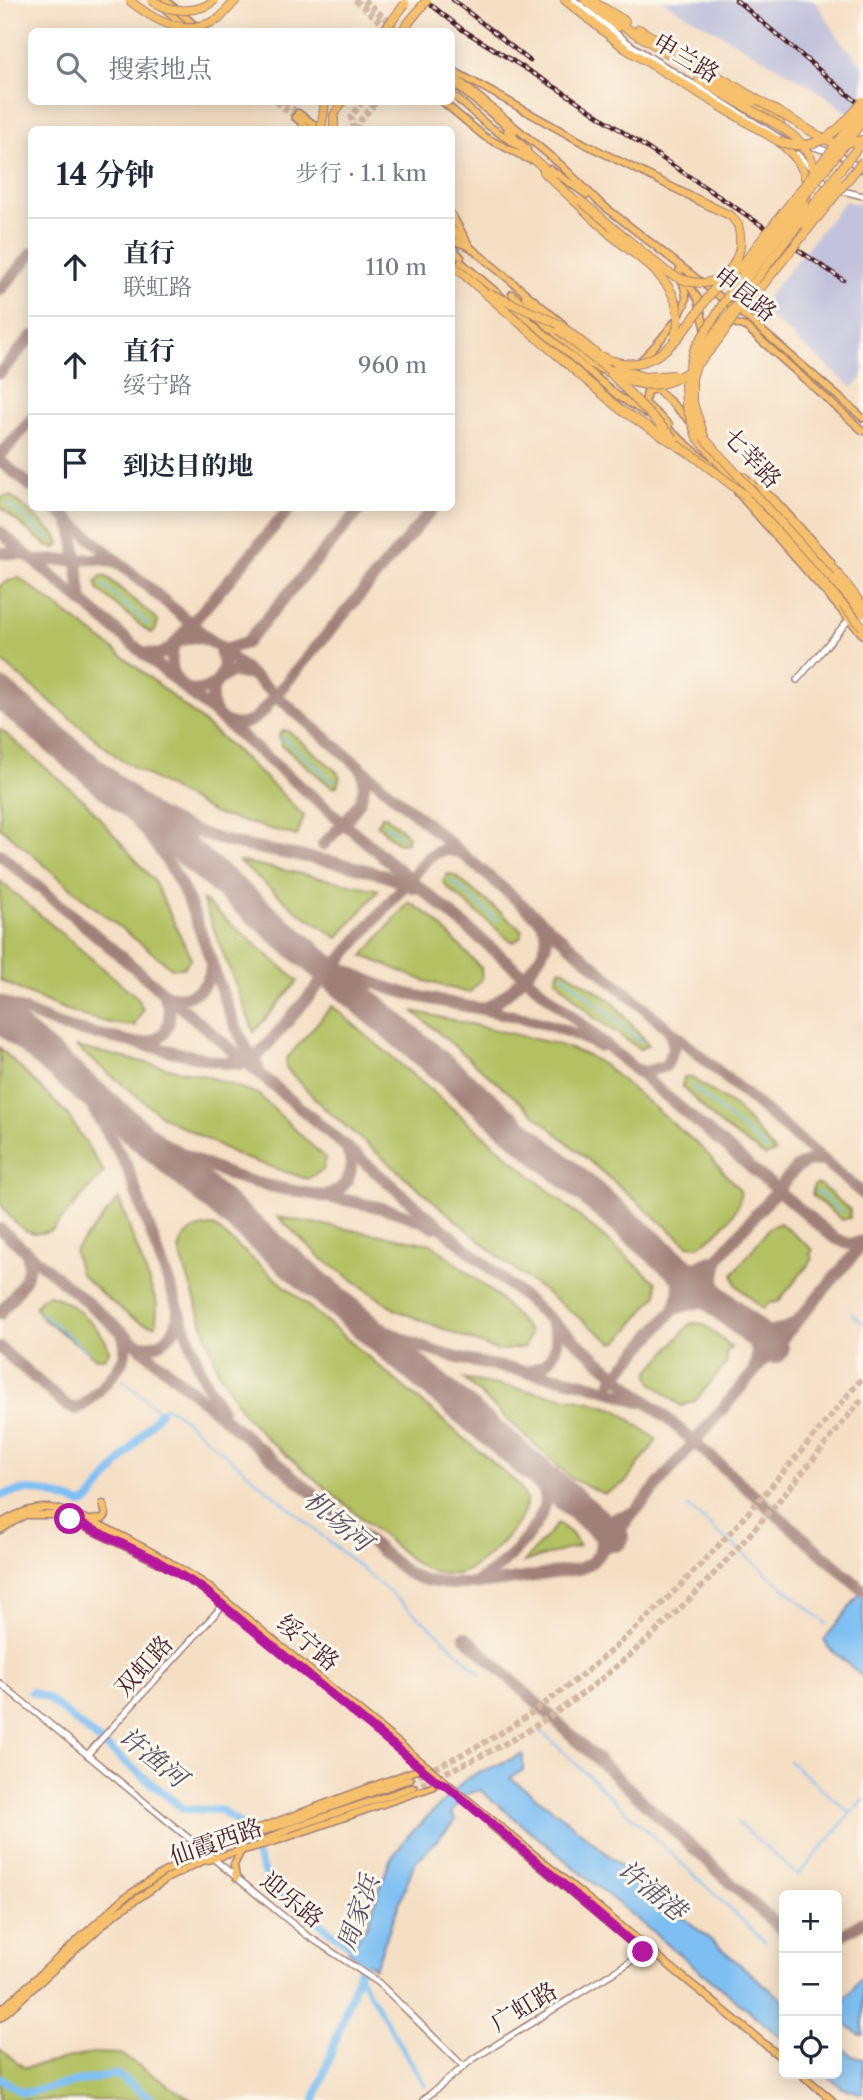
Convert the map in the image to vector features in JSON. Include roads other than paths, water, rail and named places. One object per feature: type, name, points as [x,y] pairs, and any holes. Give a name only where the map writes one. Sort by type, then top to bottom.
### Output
[{"type":"highway","points":[[129,0],[163,24],[183,26],[209,24],[219,19],[236,0]]},
{"type":"highway","points":[[153,0],[171,10],[207,6],[215,0]]},
{"type":"highway","points":[[386,28],[409,0]]},
{"type":"highway","points":[[404,28],[427,0]]},
{"type":"highway","points":[[565,0],[626,49],[795,146],[816,144],[840,129],[863,102]]},
{"type":"highway","points":[[585,0],[647,47],[796,136]]},
{"type":"highway","points":[[592,0],[811,132],[839,144],[861,142]]},
{"type":"highway","points":[[616,22],[754,104],[796,136],[808,152],[814,167],[815,183],[808,199],[708,326]]},
{"type":"highway","points":[[754,104],[781,115]]},
{"type":"highway","points":[[321,126],[325,105]]},
{"type":"highway","points":[[334,126],[334,115],[340,105]]},
{"type":"highway","points":[[524,151],[667,272],[682,281],[698,285],[727,278],[742,264],[863,110]]},
{"type":"highway","points":[[863,121],[736,283],[708,326],[688,366],[686,405],[697,438],[863,627]]},
{"type":"highway","points":[[811,132],[844,135],[863,126]]},
{"type":"highway","points":[[781,140],[796,156],[808,184],[804,210],[794,229]]},
{"type":"highway","points":[[861,142],[701,351],[692,378],[692,400],[705,439],[863,613]]},
{"type":"highway","points":[[729,326],[747,295],[829,195],[861,142]]},
{"type":"highway","points":[[606,368],[642,384],[665,383],[684,373],[709,354],[863,161]]},
{"type":"highway","points":[[544,173],[666,282],[675,294],[679,324],[673,342]]},
{"type":"highway","points":[[544,173],[558,181]]},
{"type":"highway","points":[[598,355],[615,363],[642,364],[655,359],[673,342],[734,265],[740,253],[742,238],[738,225],[731,216],[694,198]]},
{"type":"highway","points":[[455,267],[621,410],[694,456]]},
{"type":"highway","points":[[478,287],[559,324],[624,372],[644,377],[684,373]]},
{"type":"highway","points":[[559,330],[606,368],[663,430],[746,496]]},
{"type":"highway","points":[[740,473],[839,575],[863,604]]},
{"type":"main road","points":[[153,0],[186,28]]},
{"type":"main road","points":[[165,0],[198,28]]},
{"type":"main road","name":"申昆路","points":[[455,75],[694,198]]},
{"type":"main road","name":"申昆路","points":[[455,76],[600,203],[655,249],[751,321],[863,418]]},
{"type":"main road","name":"申昆路","points":[[455,85],[495,120],[531,141]]},
{"type":"main road","name":"申昆路","points":[[455,97],[486,124],[600,203]]},
{"type":"main road","points":[[447,105],[485,137],[528,159],[544,173]]},
{"type":"main road","points":[[307,126],[297,115],[314,126]]},
{"type":"main road","points":[[495,120],[534,155]]},
{"type":"main road","points":[[455,220],[470,247]]},
{"type":"main road","points":[[455,232],[512,283],[600,354],[612,360],[629,361],[655,344]]},
{"type":"main road","points":[[455,241],[470,247]]},
{"type":"main road","points":[[655,249],[679,271],[698,299],[705,318],[706,333],[696,364],[694,384],[698,408],[710,441]]},
{"type":"main road","name":"七莘路","points":[[455,252],[618,396],[678,434]]},
{"type":"main road","points":[[533,307],[512,294],[603,372],[614,375],[624,373],[644,357],[682,310],[686,299],[679,271]]},
{"type":"main road","points":[[512,283],[533,307],[559,330]]},
{"type":"main road","name":"申昆路","points":[[701,349],[723,324],[733,322],[746,327],[863,431]]},
{"type":"main road","name":"七莘路","points":[[863,604],[843,574],[774,499],[740,473],[657,389],[647,391],[645,403],[718,472],[863,635]]},
{"type":"main road","points":[[0,1524],[12,1516],[49,1508],[98,1521],[106,1515],[103,1504]]},
{"type":"main road","points":[[0,1530],[25,1516],[49,1513],[70,1519],[135,1548]]},
{"type":"main road","points":[[72,1514],[135,1548]]},
{"type":"main road","name":"绥宁路","points":[[135,1548],[181,1568],[226,1603],[645,1950]]},
{"type":"main road","name":"仙霞西路","points":[[0,2011],[134,1899],[183,1870],[243,1849],[424,1767]]},
{"type":"main road","points":[[272,1834],[410,1779]]},
{"type":"main road","points":[[238,1839],[315,1827],[442,1782]]},
{"type":"main road","points":[[272,1834],[413,1787]]},
{"type":"main road","name":"仙霞西路","points":[[205,1853],[216,1844],[238,1839]]},
{"type":"main road","name":"仙霞西路","points":[[0,2018],[129,1894],[164,1872],[238,1839]]},
{"type":"main road","points":[[198,1846],[216,1844]]},
{"type":"main road","points":[[236,1878],[234,1865],[243,1849]]},
{"type":"main road","points":[[645,1950],[656,1954],[779,2056]]},
{"type":"main road","points":[[807,2079],[832,2100]]},
{"type":"street","name":"申兰路","points":[[574,0],[631,45],[781,140],[832,188],[861,195]]},
{"type":"street","name":"申兰路","points":[[781,140],[821,148],[842,156],[863,170]]},
{"type":"street","points":[[811,171],[810,156],[821,148]]},
{"type":"street","points":[[797,680],[863,604]]},
{"type":"street","name":"双虹路","points":[[87,1755],[226,1603]]},
{"type":"street","name":"迎乐路","points":[[0,1683],[305,1934],[379,1983],[463,2066]]},
{"type":"street","name":"广虹路","points":[[423,2100],[463,2066],[645,1950]]},
{"type":"water","points":[[863,1590],[863,1677],[828,1647],[824,1640]]},
{"type":"water","points":[[523,1754],[523,1770],[510,1778],[559,1814],[779,1997],[779,2036],[480,1790],[464,1795],[451,1814],[456,1820],[414,1864],[375,1968],[348,1951],[367,1925],[390,1860],[408,1836],[467,1778]]},
{"type":"water","points":[[863,1976],[863,2035],[842,2020],[842,2003]]},
{"type":"water","points":[[842,2049],[854,2057],[863,2059],[863,2094],[843,2088],[831,2079],[842,2079]]},
{"type":"waterway","points":[[7,503],[51,541]]},
{"type":"waterway","points":[[103,585],[149,625]]},
{"type":"waterway","points":[[282,737],[333,781]]},
{"type":"waterway","points":[[385,824],[400,837]]},
{"type":"waterway","points":[[452,881],[498,921]]},
{"type":"waterway","points":[[563,975],[641,1042]]},
{"type":"waterway","points":[[691,1085],[767,1150]]},
{"type":"waterway","points":[[818,1192],[841,1212]]},
{"type":"waterway","points":[[40,1312],[88,1352]]},
{"type":"waterway","points":[[851,1313],[863,1323]]},
{"type":"waterway","name":"机场河","points":[[123,1380],[160,1412],[164,1407],[173,1410],[440,1635],[480,1674]]},
{"type":"waterway","name":"机场河","points":[[0,1496],[34,1490],[82,1504],[89,1501],[160,1412]]},
{"type":"waterway","points":[[687,1506],[827,1624]]},
{"type":"waterway","name":"许渔河","points":[[32,1692],[47,1698],[183,1809],[221,1810],[241,1825],[272,1888],[359,1952]]},
{"type":"waterway","points":[[540,1730],[764,1941]]},
{"type":"waterway","points":[[789,1761],[850,1813]]},
{"type":"waterway","points":[[737,1822],[798,1875],[863,1799]]},
{"type":"waterway","name":"周家浜","points":[[315,2100],[366,1951]]},
{"type":"waterway","points":[[359,1976],[425,2085]]},
{"type":"waterway","points":[[0,2078],[23,2093],[116,2074],[154,2100]]},
{"type":"tunnel","points":[[355,0],[387,28]]},
{"type":"tunnel","points":[[364,0],[396,28]]},
{"type":"tunnel","points":[[280,105],[295,117]]},
{"type":"tunnel","points":[[289,105],[298,113]]},
{"type":"tunnel","points":[[353,126],[351,117],[360,105]]},
{"type":"tunnel","points":[[357,126],[373,105]]},
{"type":"tunnel","points":[[455,256],[461,262]]},
{"type":"tunnel","points":[[410,1779],[470,1750],[527,1716],[621,1642],[706,1559],[863,1377]]},
{"type":"tunnel","points":[[413,1787],[489,1752],[532,1728],[580,1695],[626,1658],[670,1619],[711,1577],[789,1489],[863,1398]]},
{"type":"railway","points":[[425,0],[463,30],[571,97],[843,280]]},
{"type":"railway","points":[[453,0],[530,61]]},
{"type":"railway","points":[[736,0],[863,107]]},
{"type":"water label","name":"许浦港","points":[[652,1890]]}]
